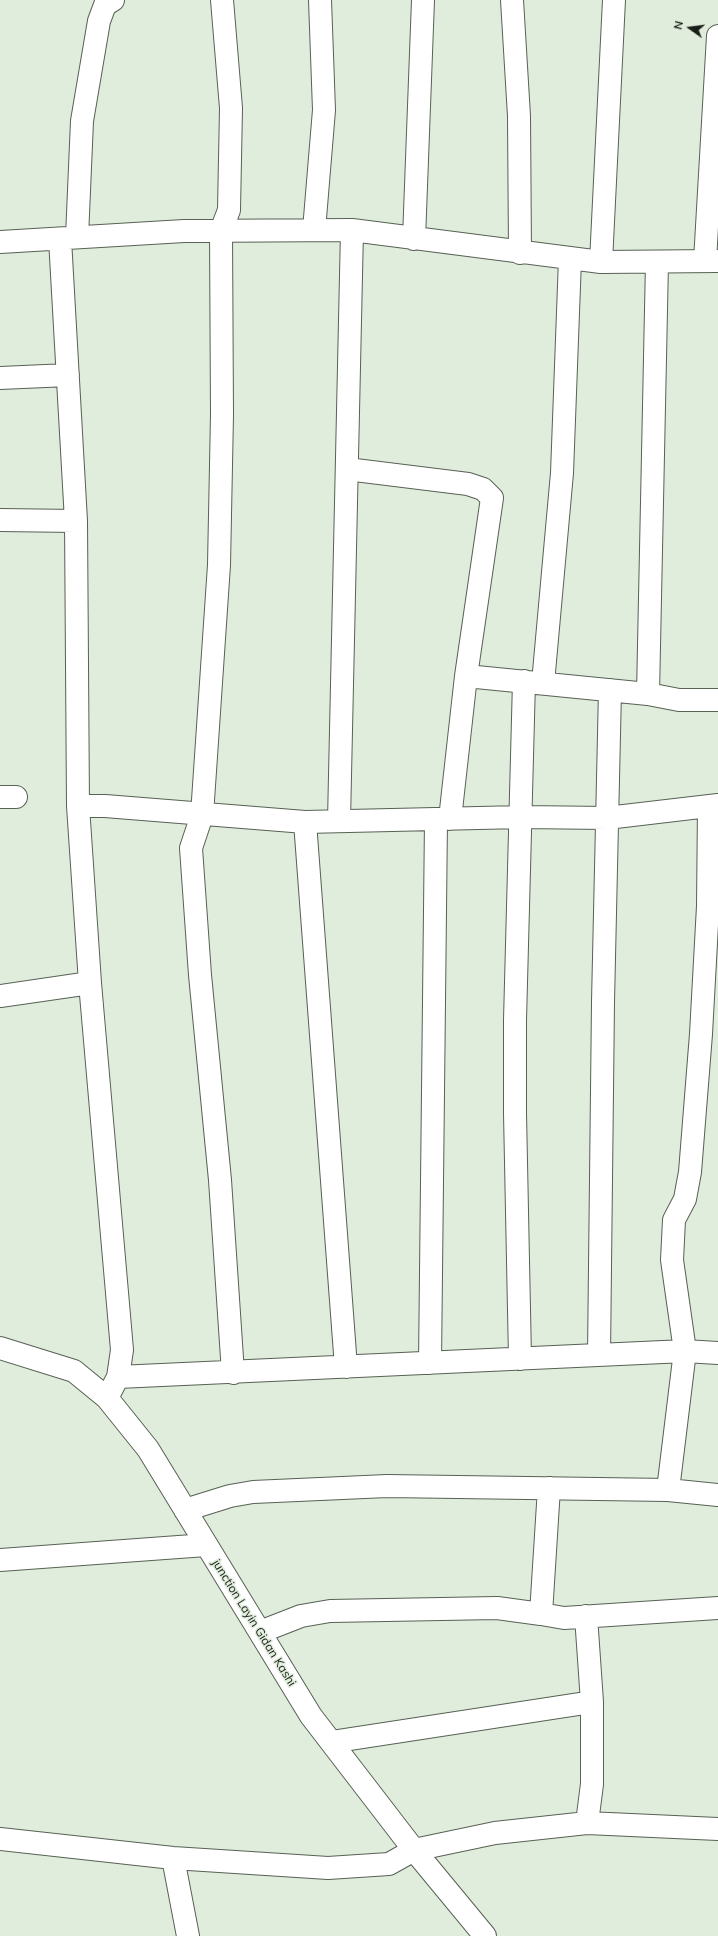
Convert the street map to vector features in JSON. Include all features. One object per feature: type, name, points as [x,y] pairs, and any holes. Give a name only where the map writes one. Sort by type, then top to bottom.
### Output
[{"type":"street","points":[[107,1398],[118,1377],[122,1350],[90,983],[78,806],[76,521],[68,375],[69,238],[82,121],[99,21],[104,5],[113,0]]},
{"type":"street","points":[[222,0],[231,116],[229,210],[221,231],[222,415],[219,565],[202,815],[191,848],[200,975],[220,1180],[233,1373]]},
{"type":"street","points":[[314,230],[324,110],[320,0]]},
{"type":"street","points":[[414,239],[423,0]]},
{"type":"street","points":[[512,0],[520,116],[520,253]]},
{"type":"street","points":[[601,262],[614,0]]},
{"type":"street","points":[[0,242],[184,230],[352,230],[520,253],[601,262],[711,261],[718,36]]},
{"type":"street","points":[[339,821],[352,230]]},
{"type":"street","points":[[520,1359],[515,1113],[515,1020],[522,817],[534,682],[562,473],[570,258]]},
{"type":"street","points":[[648,694],[657,262]]},
{"type":"street","points":[[0,378],[68,375]]},
{"type":"street","points":[[347,469],[468,484],[483,489],[492,498],[443,819],[430,1363]]},
{"type":"street","points":[[0,520],[76,521]]},
{"type":"street","points":[[466,676],[648,694],[679,700],[718,700]]},
{"type":"street","points":[[599,1355],[602,1002],[610,690]]},
{"type":"street","points":[[78,806],[305,822],[522,817],[607,818],[713,806],[700,1042],[690,1172],[685,1199],[674,1220],[672,1260],[686,1351],[668,1490]]},
{"type":"street","points":[[305,822],[346,1367]]},
{"type":"street","points":[[0,996],[90,983]]},
{"type":"street","name":"junction Layin Gidan Kashi","points":[[0,1348],[74,1370],[107,1398],[148,1449],[311,1716],[414,1850],[485,1936]]},
{"type":"street","points":[[118,1377],[233,1373],[686,1351],[718,1353]]},
{"type":"street","points":[[185,1510],[245,1493],[387,1486],[668,1490],[718,1495]]},
{"type":"street","points":[[541,1614],[549,1488]]},
{"type":"street","points":[[0,1560],[206,1546]]},
{"type":"street","points":[[260,1632],[301,1616],[330,1611],[497,1608],[564,1618],[718,1608]]},
{"type":"street","points":[[586,1616],[592,1702],[592,1784],[587,1823]]},
{"type":"street","points":[[331,1742],[592,1702]]},
{"type":"street","points":[[0,1839],[173,1858],[328,1868],[389,1864],[414,1850],[495,1833],[587,1823],[718,1829]]},
{"type":"street","points":[[173,1858],[188,1936]]}]
